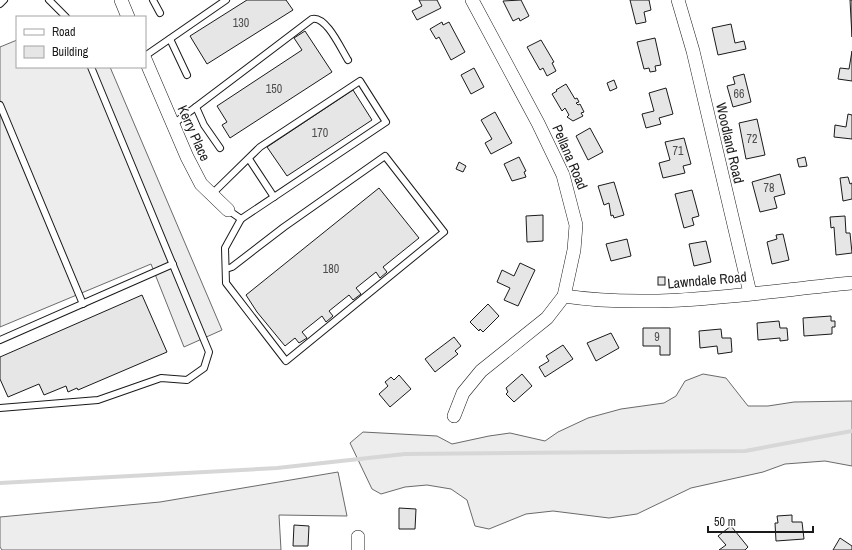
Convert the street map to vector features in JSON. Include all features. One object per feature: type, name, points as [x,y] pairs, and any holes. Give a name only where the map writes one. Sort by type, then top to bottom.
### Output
[{"type":"street","points":[[121,0],[128,16]]},
{"type":"street","name":"Pellana Road","points":[[454,416],[463,393],[481,371],[547,318],[564,296],[574,250],[576,225],[570,196],[563,175],[538,123],[472,0]]},
{"type":"street","name":"Woodland Road","points":[[678,0],[750,293]]},
{"type":"street","name":"Kerry Place","points":[[146,60],[172,125],[201,184],[228,210]]},
{"type":"street","name":"Lawndale Road","points":[[564,296],[592,300],[686,300],[852,283]]},
{"type":"street","points":[[358,537],[358,550]]},
{"type":"lane","points":[[0,4],[4,0]]},
{"type":"lane","points":[[49,0],[65,16]]},
{"type":"lane","points":[[154,0],[160,12]]},
{"type":"lane","points":[[146,56],[226,0]]},
{"type":"lane","points":[[172,125],[312,19],[316,18],[321,20],[326,25],[348,60]]},
{"type":"lane","points":[[170,39],[187,75]]},
{"type":"lane","points":[[0,408],[98,400],[161,378],[187,380],[204,368],[210,352],[91,68]]},
{"type":"lane","points":[[212,194],[260,147],[360,81],[386,122],[241,219],[225,248],[226,283],[286,361],[444,232],[384,156],[226,270]]},
{"type":"lane","points":[[0,105],[83,304]]},
{"type":"lane","points":[[196,107],[204,125],[220,148]]},
{"type":"lane","points":[[249,159],[274,197]]},
{"type":"lane","points":[[228,210],[241,219]]},
{"type":"lane","points":[[0,340],[173,264]]},
{"type":"shaded area","points":[[16,40],[16,68],[110,68],[222,330],[184,347],[151,264],[0,327],[0,47]]},
{"type":"shaded area","points":[[703,374],[726,378],[748,406],[768,406],[794,402],[852,401],[852,466],[825,461],[785,464],[763,472],[691,488],[637,514],[609,518],[553,511],[526,514],[489,529],[475,526],[467,500],[451,489],[427,485],[405,487],[381,494],[372,489],[350,443],[363,432],[437,436],[452,444],[510,433],[545,441],[558,432],[588,418],[621,409],[664,403],[676,396],[685,381]]},
{"type":"shaded area","points":[[338,472],[347,516],[279,515],[281,550],[2,550],[0,547],[0,517],[160,502]]},
{"type":"building","points":[[247,0],[286,0],[293,10],[207,64],[190,36]]},
{"type":"building","points":[[419,0],[437,0],[441,8],[417,20],[412,11],[422,6]]},
{"type":"building","points":[[521,0],[529,16],[520,21],[519,18],[513,21],[503,1]]},
{"type":"building","points":[[630,0],[649,0],[651,10],[644,12],[646,22],[636,24]]},
{"type":"building","points":[[850,0],[852,0],[852,37]]},
{"type":"building","points":[[442,22],[443,25],[449,22],[465,52],[451,60],[439,37],[436,39],[430,29]]},
{"type":"building","points":[[731,24],[735,43],[744,41],[746,49],[718,55],[712,28]]},
{"type":"building","points":[[305,31],[332,72],[230,138],[222,125],[227,122],[217,106],[302,50],[294,38]]},
{"type":"building","points":[[655,38],[661,65],[655,66],[656,71],[650,72],[649,68],[644,69],[637,42]]},
{"type":"building","points":[[541,40],[554,62],[552,63],[556,71],[547,76],[543,68],[540,70],[527,47]]},
{"type":"building","points":[[852,51],[852,81],[838,79],[840,68],[849,69]]},
{"type":"building","points":[[474,68],[484,87],[471,94],[461,75]]},
{"type":"building","points":[[744,74],[751,102],[733,107],[727,86],[735,84],[733,77]]},
{"type":"building","points":[[614,80],[617,88],[610,91],[607,83]]},
{"type":"building","points":[[566,84],[575,99],[577,98],[579,102],[576,103],[578,105],[580,104],[584,112],[581,113],[583,116],[573,121],[567,117],[569,115],[565,108],[562,111],[552,94]]},
{"type":"building","points":[[666,88],[673,114],[659,118],[661,124],[646,128],[642,114],[654,111],[649,93]]},
{"type":"building","points":[[353,90],[372,120],[287,176],[267,147]]},
{"type":"building","points":[[495,112],[512,143],[491,154],[485,143],[492,139],[481,120]]},
{"type":"building","points":[[848,114],[852,115],[852,139],[834,137],[835,125],[846,127]]},
{"type":"building","points":[[757,119],[765,155],[746,159],[739,123]]},
{"type":"building","points":[[590,128],[603,152],[588,160],[576,136]]},
{"type":"building","points":[[684,138],[691,164],[683,166],[685,173],[663,178],[659,163],[670,160],[665,142]]},
{"type":"building","points":[[519,157],[526,171],[524,172],[526,177],[512,181],[504,164]]},
{"type":"building","points":[[805,157],[807,166],[799,167],[797,159]]},
{"type":"building","points":[[459,162],[466,166],[463,172],[456,169]]},
{"type":"building","points":[[780,174],[785,194],[774,197],[777,208],[760,212],[752,182]]},
{"type":"building","points":[[848,177],[850,184],[852,183],[852,199],[843,201],[840,178]]},
{"type":"building","points":[[614,182],[624,215],[614,218],[613,215],[611,216],[609,203],[604,205],[598,186]]},
{"type":"building","points":[[379,188],[419,238],[383,267],[387,272],[380,278],[376,272],[356,288],[361,294],[353,300],[349,295],[329,311],[333,316],[326,322],[322,316],[302,332],[307,338],[299,343],[295,338],[285,346],[257,312],[246,295]]},
{"type":"building","points":[[692,190],[699,216],[692,218],[694,225],[684,228],[675,194]]},
{"type":"building","points":[[543,215],[543,241],[527,242],[526,216]]},
{"type":"building","points":[[845,216],[846,233],[850,233],[852,253],[836,255],[834,227],[831,228],[830,217]]},
{"type":"building","points":[[783,234],[789,260],[772,264],[767,242],[777,239],[776,235]]},
{"type":"building","points":[[627,239],[631,256],[611,261],[606,244]]},
{"type":"building","points":[[706,241],[711,262],[694,266],[689,244]]},
{"type":"building","points":[[520,263],[535,270],[518,306],[504,300],[510,288],[497,282],[502,270],[514,276]]},
{"type":"building","points":[[658,277],[665,277],[665,285],[658,285]]},
{"type":"building","points":[[142,295],[167,352],[78,390],[77,388],[68,392],[66,386],[44,395],[39,384],[8,397],[0,379],[0,357]]},
{"type":"building","points":[[488,304],[499,316],[483,332],[480,329],[479,331],[470,322]]},
{"type":"building","points":[[831,316],[831,321],[835,321],[835,327],[832,327],[832,334],[804,336],[803,318]]},
{"type":"building","points":[[779,321],[780,328],[787,328],[788,340],[780,341],[780,338],[758,340],[757,323]]},
{"type":"building","points":[[643,328],[670,328],[670,355],[660,355],[660,346],[643,346]]},
{"type":"building","points":[[721,329],[722,338],[731,338],[732,352],[718,354],[717,346],[700,348],[699,331]]},
{"type":"building","points":[[611,333],[619,348],[596,361],[587,343]]},
{"type":"building","points":[[454,337],[461,346],[455,351],[458,354],[435,372],[425,359]]},
{"type":"building","points":[[563,345],[573,359],[545,377],[539,367],[549,361],[546,356]]},
{"type":"building","points":[[522,374],[532,386],[514,402],[506,394],[508,392],[506,388]]},
{"type":"building","points":[[399,375],[411,389],[390,407],[379,394],[388,386],[385,382],[391,377],[394,380]]},
{"type":"building","points":[[399,508],[416,509],[415,529],[399,529]]},
{"type":"building","points":[[792,515],[792,522],[802,522],[804,539],[776,541],[775,523],[778,523],[777,516]]},
{"type":"building","points":[[294,525],[309,526],[308,546],[293,546]]},
{"type":"building","points":[[731,526],[748,547],[745,550],[719,550],[726,545],[718,536]]},
{"type":"building","points":[[840,538],[852,546],[852,550],[833,550]]},
{"type":"waterway","points":[[0,483],[277,468],[405,454],[745,451],[852,431]]}]
